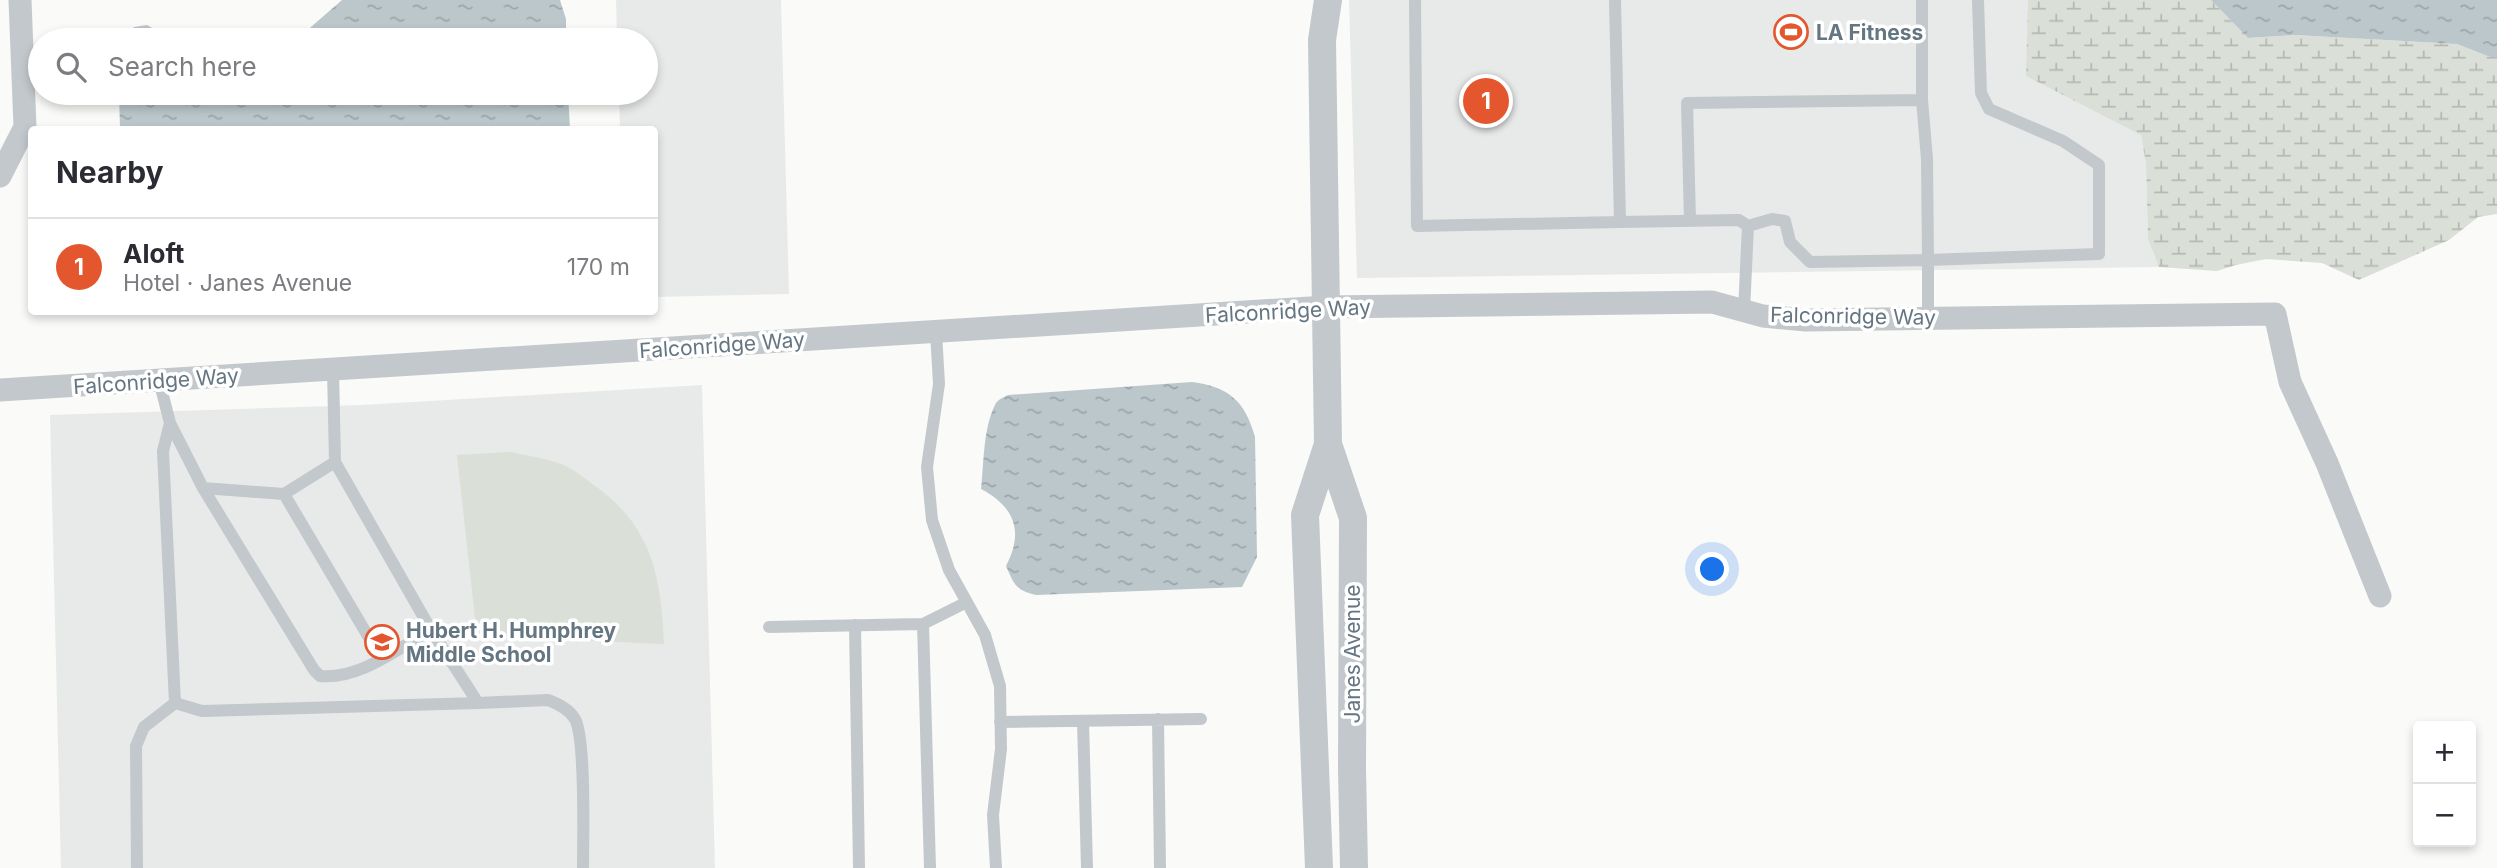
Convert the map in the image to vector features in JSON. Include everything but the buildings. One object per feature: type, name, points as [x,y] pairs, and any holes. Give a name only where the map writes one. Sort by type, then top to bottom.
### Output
[{"type":"street","points":[[0,176],[25,127],[20,0]]},
{"type":"street","name":"Janes Avenue","points":[[1311,0],[1322,40]]},
{"type":"street","name":"Janes Avenue","points":[[1328,0],[1322,40],[1328,444],[1353,519],[1354,868]]},
{"type":"street","name":"Falconridge Way","points":[[0,390],[1326,307],[1712,302],[1763,316],[1806,320],[2275,314],[2290,382],[2327,463],[2380,596]]},
{"type":"street","name":"Janes Avenue","points":[[1319,868],[1305,515],[1328,444]]},
{"type":"lane","points":[[1415,0],[1418,226],[1739,220],[1748,226],[1772,219],[1785,221],[1790,242],[1810,262],[2099,254],[2099,165],[2063,141],[1989,109],[1981,93],[1978,0]]},
{"type":"lane","points":[[1615,0],[1620,222]]},
{"type":"lane","points":[[1922,0],[1928,318]]},
{"type":"lane","points":[[1690,221],[1688,103],[1922,100]]},
{"type":"lane","points":[[1744,311],[1748,226]]},
{"type":"lane","points":[[936,332],[939,384],[927,467],[932,520],[949,570],[985,635],[1000,686],[1001,749],[993,815],[996,868]]},
{"type":"lane","points":[[333,370],[335,463],[431,630],[478,703]]},
{"type":"lane","points":[[159,380],[170,423],[202,488],[320,676],[340,676],[357,671],[431,630]]},
{"type":"lane","points":[[170,423],[163,451],[175,704]]},
{"type":"lane","points":[[202,488],[284,494],[335,463]]},
{"type":"lane","points":[[284,494],[381,658]]},
{"type":"lane","points":[[769,627],[923,624],[967,602]]},
{"type":"lane","points":[[923,624],[930,868]]},
{"type":"lane","points":[[855,625],[859,868]]},
{"type":"lane","points":[[175,704],[202,711],[548,701],[559,705],[575,719],[580,740],[583,868]]},
{"type":"lane","points":[[137,868],[136,746],[144,727],[175,704]]},
{"type":"lane","points":[[1158,719],[1160,868]]},
{"type":"lane","points":[[1000,722],[1201,719]]},
{"type":"lane","points":[[1083,721],[1087,868]]},
{"type":"shaded area","points":[[616,0],[781,0],[789,294],[658,297],[658,126],[620,126],[619,105],[658,105],[658,28],[617,28]]},
{"type":"shaded area","points":[[1349,0],[2028,0],[2028,17],[2106,116],[2141,135],[2146,164],[2148,239],[2159,267],[1357,278]]},
{"type":"shaded area","name":"Hubert H. Humphrey Middle School","points":[[702,385],[715,868],[61,868],[50,415],[362,405]]},
{"type":"green space","points":[[2028,0],[2211,0],[2248,38],[2295,35],[2457,44],[2490,57],[2497,57],[2497,214],[2478,217],[2449,240],[2359,280],[2322,263],[2266,259],[2217,271],[2159,267],[2148,239],[2146,164],[2141,135],[2026,76]]},
{"type":"green space","points":[[511,452],[567,467],[612,499],[628,516],[640,534],[656,574],[664,644],[500,637],[475,618],[457,455]]},
{"type":"water","points":[[342,0],[560,0],[566,19],[566,28],[310,28]]},
{"type":"water","points":[[2211,0],[2497,0],[2497,57],[2490,57],[2457,44],[2295,35],[2248,38]]},
{"type":"water","points":[[147,25],[152,28],[133,28]]},
{"type":"water","points":[[119,105],[569,105],[570,126],[120,126]]},
{"type":"water","points":[[1192,382],[1216,388],[1234,398],[1246,414],[1255,437],[1257,557],[1242,587],[1036,595],[1019,588],[1013,582],[1006,566],[1014,542],[1013,522],[1002,504],[981,489],[986,435],[997,402],[1008,395]]},
{"type":"place","name":"LA Fitness","points":[[1791,32]]},
{"type":"place","name":"Aloft","points":[[1486,101]]},
{"type":"place","name":"Hubert H. Humphrey Middle School","points":[[382,642]]}]
